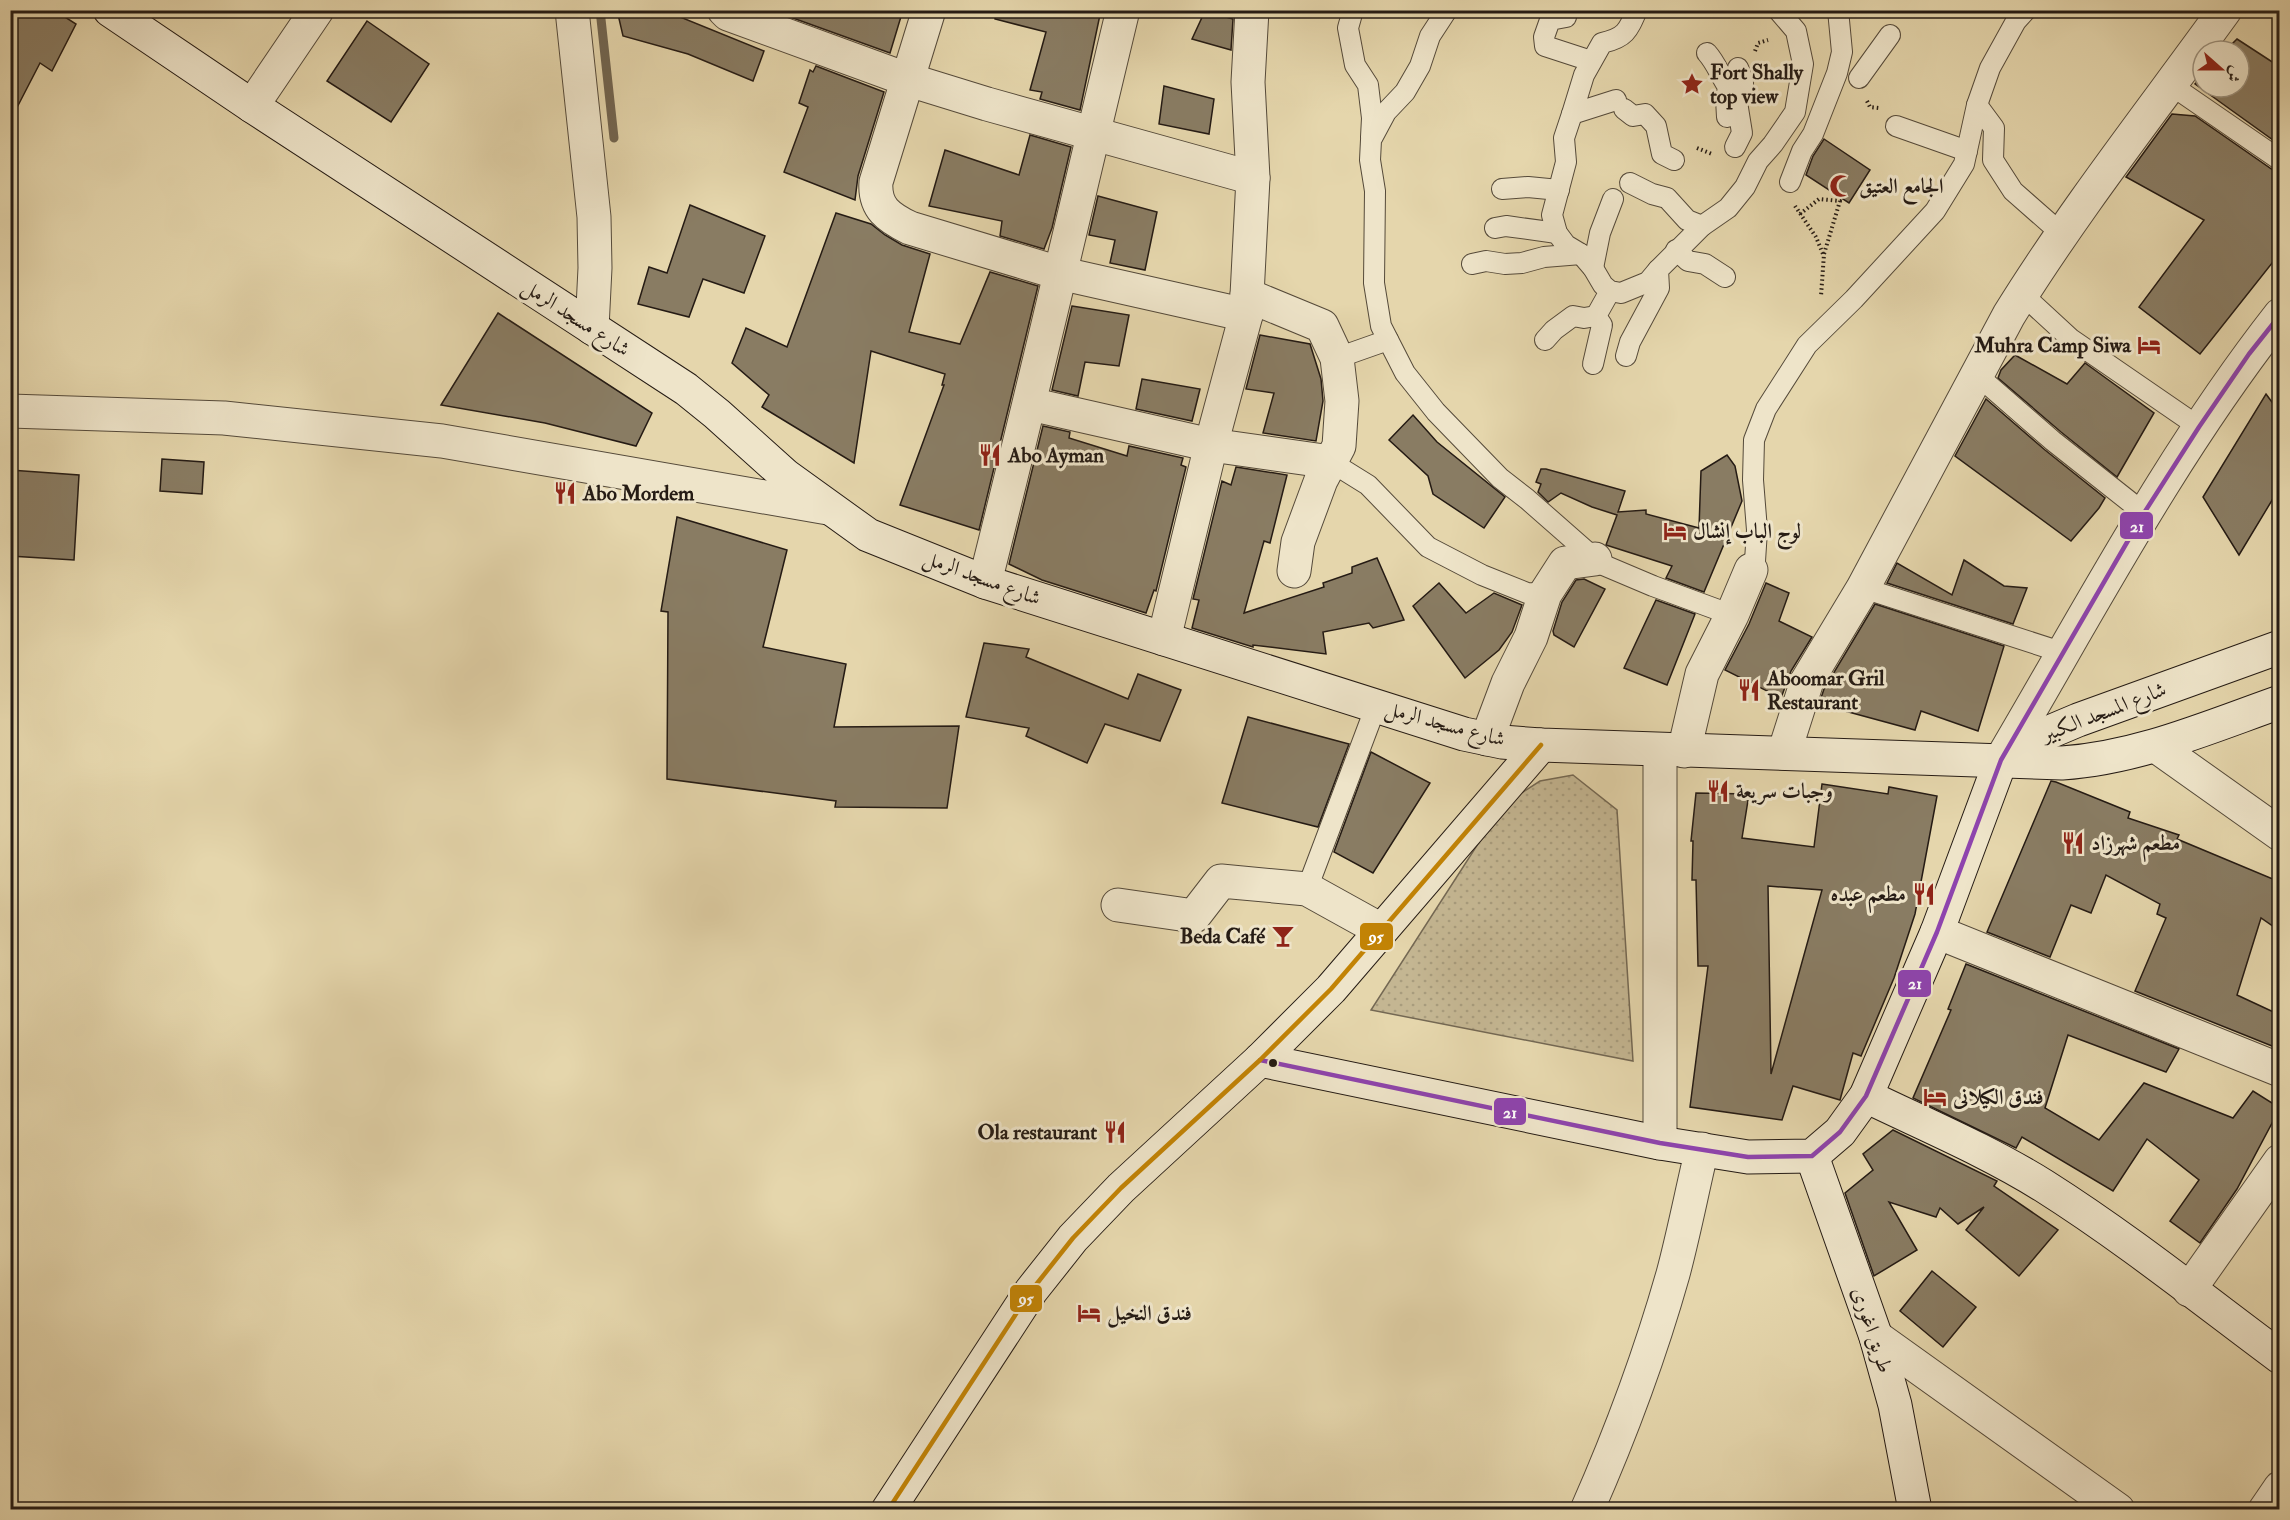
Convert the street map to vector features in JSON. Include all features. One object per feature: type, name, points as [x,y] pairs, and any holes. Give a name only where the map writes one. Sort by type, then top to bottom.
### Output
[{"type":"street","name":"شارع مسجد الرمل","points":[[110,10],[252,106],[686,389],[786,476],[868,535],[985,582],[1464,734],[1487,739],[1541,745],[2001,760]]},
{"type":"street","points":[[252,106],[316,10]]},
{"type":"street","points":[[572,10],[594,217],[595,268],[592,328]]},
{"type":"street","points":[[724,10],[728,14],[906,79],[1253,178]]},
{"type":"street","points":[[929,10],[876,182],[878,202],[893,220],[910,228],[1059,273],[1246,305],[1322,326],[1336,358],[1342,401],[1339,446],[1321,480],[1298,542],[1294,571]]},
{"type":"street","points":[[985,582],[1124,10]]},
{"type":"street","points":[[1164,639],[1246,305],[1253,178],[1248,82],[1252,10]]},
{"type":"street","points":[[1784,753],[1808,681],[1863,588],[1976,374],[2022,294],[2225,10]]},
{"type":"street","points":[[1260,1060],[1660,1143],[1748,1157],[1812,1156],[1840,1132],[1866,1096],[1937,932],[2001,760],[2144,513],[2249,354],[2280,315]]},
{"type":"street","points":[[1030,404],[1211,445],[1330,462]]},
{"type":"street","points":[[10,411],[224,418],[442,441],[828,508]]},
{"type":"street","points":[[1487,739],[1508,683],[1531,637],[1545,594],[1565,564],[1595,558]]},
{"type":"street","points":[[1660,1143],[1672,750],[1702,674],[1732,615],[1751,570]]},
{"type":"street","name":"شارع المسجد الكبير","points":[[2001,760],[2033,739],[2078,720],[2280,647]]},
{"type":"street","name":"شارع المسجد الكبير","points":[[2001,760],[2087,762],[2156,746],[2280,702]]},
{"type":"street","points":[[888,1509],[1031,1291],[1073,1238],[1120,1188],[1260,1060],[1331,989],[1541,745]]},
{"type":"street","points":[[2156,746],[2280,834]]},
{"type":"street","points":[[1118,905],[1194,915],[1221,881],[1307,889],[1381,930]]},
{"type":"street","points":[[1937,932],[2280,1070]]},
{"type":"street","points":[[1866,1096],[1984,1152],[2044,1186],[2280,1357]]},
{"type":"street","points":[[1587,1509],[1620,1435],[1652,1342],[1673,1272],[1702,1149]]},
{"type":"street","name":"طريق اغورى","points":[[1812,1156],[1876,1336],[1895,1405],[1915,1509]]},
{"type":"street","points":[[2189,1290],[2280,1161]]},
{"type":"street","points":[[1876,1336],[2118,1509]]},
{"type":"street","points":[[2265,1509],[2280,1488]]},
{"type":"lane","points":[[1353,10],[1348,28],[1355,65],[1368,85],[1372,118],[1370,160],[1375,191],[1374,283],[1381,326],[1405,373],[1436,412],[1500,478],[1535,505],[1601,564],[1732,615]]},
{"type":"lane","points":[[1371,140],[1386,112],[1405,92],[1420,66],[1430,36],[1447,10]]},
{"type":"lane","points":[[1637,10],[1629,28],[1617,40],[1602,43],[1584,75],[1564,138],[1566,162],[1552,215],[1557,233],[1566,245],[1587,261],[1602,285],[1610,291],[1621,293],[1648,282],[1676,250],[1702,226],[1728,208],[1745,187],[1758,161],[1795,112],[1803,64],[1796,31],[1778,10]]},
{"type":"lane","points":[[1790,182],[1802,152],[1813,134],[1837,73],[1842,52],[1838,10]]},
{"type":"lane","points":[[1751,570],[1755,561],[1757,530],[1753,480],[1754,440],[1766,409],[1809,338],[1854,299],[1935,212],[1964,164],[1977,105],[1990,68],[2016,21],[2026,10]]},
{"type":"lane","points":[[1566,17],[1550,20],[1544,37],[1545,46],[1591,61]]},
{"type":"lane","points":[[1859,78],[1890,35]]},
{"type":"lane","points":[[1707,53],[1728,87],[1727,117]]},
{"type":"lane","points":[[1727,147],[1742,133],[1737,102],[1744,90],[1744,81],[1738,68]]},
{"type":"lane","points":[[2171,85],[2280,160]]},
{"type":"lane","points":[[1572,114],[1620,105],[1633,116],[1645,114],[1656,126],[1662,154],[1674,159]]},
{"type":"lane","points":[[1977,105],[1994,128],[1993,160],[2008,184],[2063,235]]},
{"type":"lane","points":[[1896,126],[1966,151]]},
{"type":"lane","points":[[1630,183],[1652,194],[1667,198],[1687,220],[1702,226]]},
{"type":"lane","points":[[1502,189],[1528,187],[1559,190]]},
{"type":"lane","points":[[1587,261],[1613,200]]},
{"type":"lane","points":[[1495,228],[1506,226],[1557,233]]},
{"type":"lane","points":[[1676,250],[1688,261],[1705,264],[1725,276]]},
{"type":"lane","points":[[1472,264],[1486,261],[1505,264],[1522,263],[1544,257],[1587,261]]},
{"type":"lane","points":[[1626,356],[1630,342],[1659,288],[1658,270]]},
{"type":"lane","points":[[1596,316],[1610,291]]},
{"type":"lane","points":[[2022,294],[2072,339],[2199,427]]},
{"type":"lane","points":[[1545,340],[1573,316],[1584,318],[1596,316]]},
{"type":"lane","points":[[1593,364],[1602,325],[1596,316]]},
{"type":"lane","points":[[1336,358],[1388,340]]},
{"type":"lane","points":[[1976,374],[2053,441],[2144,513]]},
{"type":"lane","points":[[1330,462],[1368,485],[1428,547],[1482,575],[1527,592],[1545,594]]},
{"type":"lane","points":[[1863,588],[2064,652]]},
{"type":"lane","points":[[1307,889],[1376,706]]},
{"type":"path","points":[[1738,68],[1743,56],[1754,52],[1758,44],[1767,39],[1777,50],[1785,54],[1799,52]]},
{"type":"path","points":[[1689,143],[1712,154],[1727,147]]},
{"type":"path","points":[[1809,338],[1822,294],[1824,254],[1840,201],[1819,199],[1800,214],[1816,237],[1824,254]]},
{"type":"shaded area","points":[[1573,775],[1617,810],[1633,1061],[1371,1010],[1503,805],[1540,781]]},
{"type":"building","points":[[10,10],[54,10],[76,24],[52,71],[40,63],[10,121]]},
{"type":"building","points":[[617,10],[663,10],[764,51],[753,81],[688,54],[623,36]]},
{"type":"building","points":[[780,10],[903,10],[890,53],[779,13]]},
{"type":"building","points":[[996,10],[1101,10],[1080,110],[1040,99],[1042,92],[1030,90],[1046,32],[995,19]]},
{"type":"building","points":[[1205,11],[1233,19],[1231,50],[1192,39]]},
{"type":"building","points":[[367,21],[429,64],[391,122],[327,81]]},
{"type":"building","points":[[2251,48],[2280,67],[2280,145],[2216,99],[2251,99]]},
{"type":"building","points":[[816,66],[884,92],[858,176],[855,200],[784,172],[808,107],[799,103],[810,70],[813,72]]},
{"type":"building","points":[[1164,86],[1214,99],[1209,134],[1159,124]]},
{"type":"building","points":[[2172,114],[2195,116],[2273,170],[2280,172],[2280,253],[2200,354],[2139,307],[2204,220],[2126,177]]},
{"type":"building","points":[[1030,135],[1071,147],[1052,228],[1044,249],[1000,236],[1002,221],[929,206],[945,150],[1019,175]]},
{"type":"building","name":"الجامع العتيق","points":[[1824,139],[1870,170],[1849,203],[1806,175],[1813,156]]},
{"type":"building","points":[[1098,196],[1157,212],[1145,270],[1110,263],[1115,240],[1089,235]]},
{"type":"building","points":[[690,205],[765,236],[744,293],[703,279],[689,317],[638,304],[649,267],[667,273]]},
{"type":"building","points":[[836,213],[871,224],[902,245],[930,254],[909,332],[960,344],[990,272],[1038,286],[979,530],[900,505],[944,385],[942,385],[945,374],[871,351],[854,463],[762,407],[769,395],[732,363],[746,328],[787,347]]},
{"type":"building","points":[[1072,306],[1129,315],[1119,366],[1085,362],[1078,396],[1052,390]]},
{"type":"building","points":[[498,313],[652,413],[636,446],[545,423],[441,405]]},
{"type":"building","points":[[1260,335],[1310,344],[1321,379],[1323,401],[1316,441],[1263,433],[1274,393],[1246,389]]},
{"type":"building","points":[[2015,355],[2067,384],[2085,363],[2154,413],[2117,477],[1998,378],[2001,370]]},
{"type":"building","points":[[1142,379],[1200,389],[1192,421],[1136,409]]},
{"type":"building","points":[[2266,394],[2280,413],[2280,487],[2239,555],[2203,497]]},
{"type":"building","points":[[1986,399],[2105,498],[2071,541],[1955,456]]},
{"type":"building","points":[[1413,415],[1437,442],[1505,497],[1484,528],[1433,494],[1428,476],[1389,440]]},
{"type":"building","points":[[1043,426],[1070,432],[1069,438],[1127,456],[1129,446],[1183,458],[1181,465],[1186,467],[1156,591],[1154,590],[1146,613],[1042,580],[1009,564]]},
{"type":"building","points":[[1727,455],[1735,466],[1742,501],[1704,592],[1666,578],[1672,566],[1606,545],[1617,515],[1561,493],[1548,502],[1538,492],[1541,484],[1536,482],[1541,469],[1546,469],[1625,491],[1618,512],[1646,510],[1646,514],[1699,528],[1701,471]]},
{"type":"building","points":[[162,459],[204,462],[202,494],[160,491]]},
{"type":"building","points":[[1236,467],[1287,475],[1270,543],[1264,541],[1244,613],[1324,587],[1323,583],[1352,573],[1352,567],[1377,558],[1404,620],[1373,628],[1369,623],[1323,632],[1326,654],[1253,645],[1253,647],[1192,628],[1199,600],[1193,599],[1222,481],[1231,485]]},
{"type":"building","points":[[10,470],[79,475],[74,560],[10,556]]},
{"type":"building","points":[[677,517],[787,550],[763,647],[846,664],[834,727],[959,726],[947,808],[835,807],[836,801],[667,779],[668,612],[661,611]]},
{"type":"building","points":[[1964,560],[2004,586],[2027,588],[2013,624],[1887,583],[1897,563],[1952,595]]},
{"type":"building","points":[[1584,579],[1605,589],[1574,647],[1554,635],[1553,631],[1562,602],[1576,580]]},
{"type":"building","points":[[1439,583],[1466,613],[1494,593],[1522,605],[1512,632],[1499,650],[1465,678],[1413,606]]},
{"type":"building","points":[[1766,583],[1789,593],[1779,621],[1812,637],[1791,671],[1781,698],[1725,670],[1749,624]]},
{"type":"building","points":[[1656,600],[1695,614],[1667,685],[1624,668]]},
{"type":"building","points":[[1875,604],[2004,646],[1978,731],[1921,711],[1915,730],[1819,704],[1824,689]]},
{"type":"building","points":[[984,643],[1029,649],[1026,657],[1128,699],[1138,674],[1181,690],[1160,741],[1105,724],[1087,763],[1026,736],[1029,728],[966,717]]},
{"type":"building","points":[[1248,717],[1349,744],[1318,827],[1222,803]]},
{"type":"building","points":[[1371,752],[1430,783],[1373,873],[1334,852]]},
{"type":"building","points":[[2051,781],[2130,812],[2128,818],[2179,835],[2177,839],[2280,882],[2280,931],[2261,918],[2237,995],[2280,1015],[2280,1041],[2277,1048],[2135,991],[2166,918],[2157,914],[2160,904],[2106,875],[2091,913],[2071,905],[2050,957],[1987,932]]},
{"type":"building","points":[[1822,784],[1888,794],[1889,787],[1937,796],[1915,914],[1894,978],[1861,1056],[1853,1053],[1840,1100],[1793,1086],[1782,1120],[1690,1107],[1708,966],[1698,966],[1696,880],[1692,880],[1693,841],[1691,841],[1696,793],[1749,794],[1742,838],[1814,847]],"holes":[[[1768,886],[1822,890],[1771,1074]]]},
{"type":"building","points":[[1966,964],[2179,1049],[2166,1072],[2068,1035],[2045,1108],[2099,1140],[2144,1083],[2233,1118],[2253,1091],[2280,1108],[2237,1189],[2200,1243],[2170,1221],[2199,1180],[2147,1139],[2113,1191],[2022,1137],[2016,1148],[1913,1098],[1951,1010],[1948,1009]]},
{"type":"building","points":[[1893,1130],[1997,1181],[1994,1186],[2058,1230],[2019,1276],[1966,1230],[1984,1207],[1958,1224],[1940,1208],[1936,1217],[1889,1202],[1917,1250],[1874,1276],[1845,1193],[1873,1170],[1863,1154]]},
{"type":"building","points":[[1932,1271],[1976,1307],[1943,1347],[1900,1311]]},
{"type":"waterway","points":[[600,10],[614,138]]},
{"type":"transit line","name":"21","points":[[1260,1060],[1660,1143],[1748,1157],[1812,1156],[1840,1132],[1866,1096],[1937,932],[2001,760],[2144,513],[2249,354],[2280,315]]},
{"type":"transit line","name":"95","points":[[888,1510],[1031,1291],[1073,1238],[1121,1188],[1260,1060],[1331,989],[1541,745]]},
{"type":"place","name":"Fort Shally top view","points":[[1692,84]]},
{"type":"place","name":"الجامع العتيق","points":[[1841,186]]},
{"type":"place","name":"Muhra Camp Siwa","points":[[2149,345]]},
{"type":"place","name":"Abo Ayman","points":[[990,455]]},
{"type":"place","name":"Abo Mordem","points":[[565,493]]},
{"type":"place","name":"لوج الباب إنشال","points":[[1675,531]]},
{"type":"place","name":"Aboomar Gril Restaurant","points":[[1749,690]]},
{"type":"place","name":"وجبات سريعة","points":[[1718,791]]},
{"type":"place","name":"مطعم شهرزاد","points":[[2073,843]]},
{"type":"place","name":"مطعم عبده","points":[[1924,894]]},
{"type":"place","name":"Beda Café","points":[[1283,936]]},
{"type":"place","name":"فندق الكيلانى","points":[[1935,1097]]},
{"type":"place","name":"Ola restaurant","points":[[1115,1132]]},
{"type":"place","name":"فندق النخيل","points":[[1089,1313]]}]
